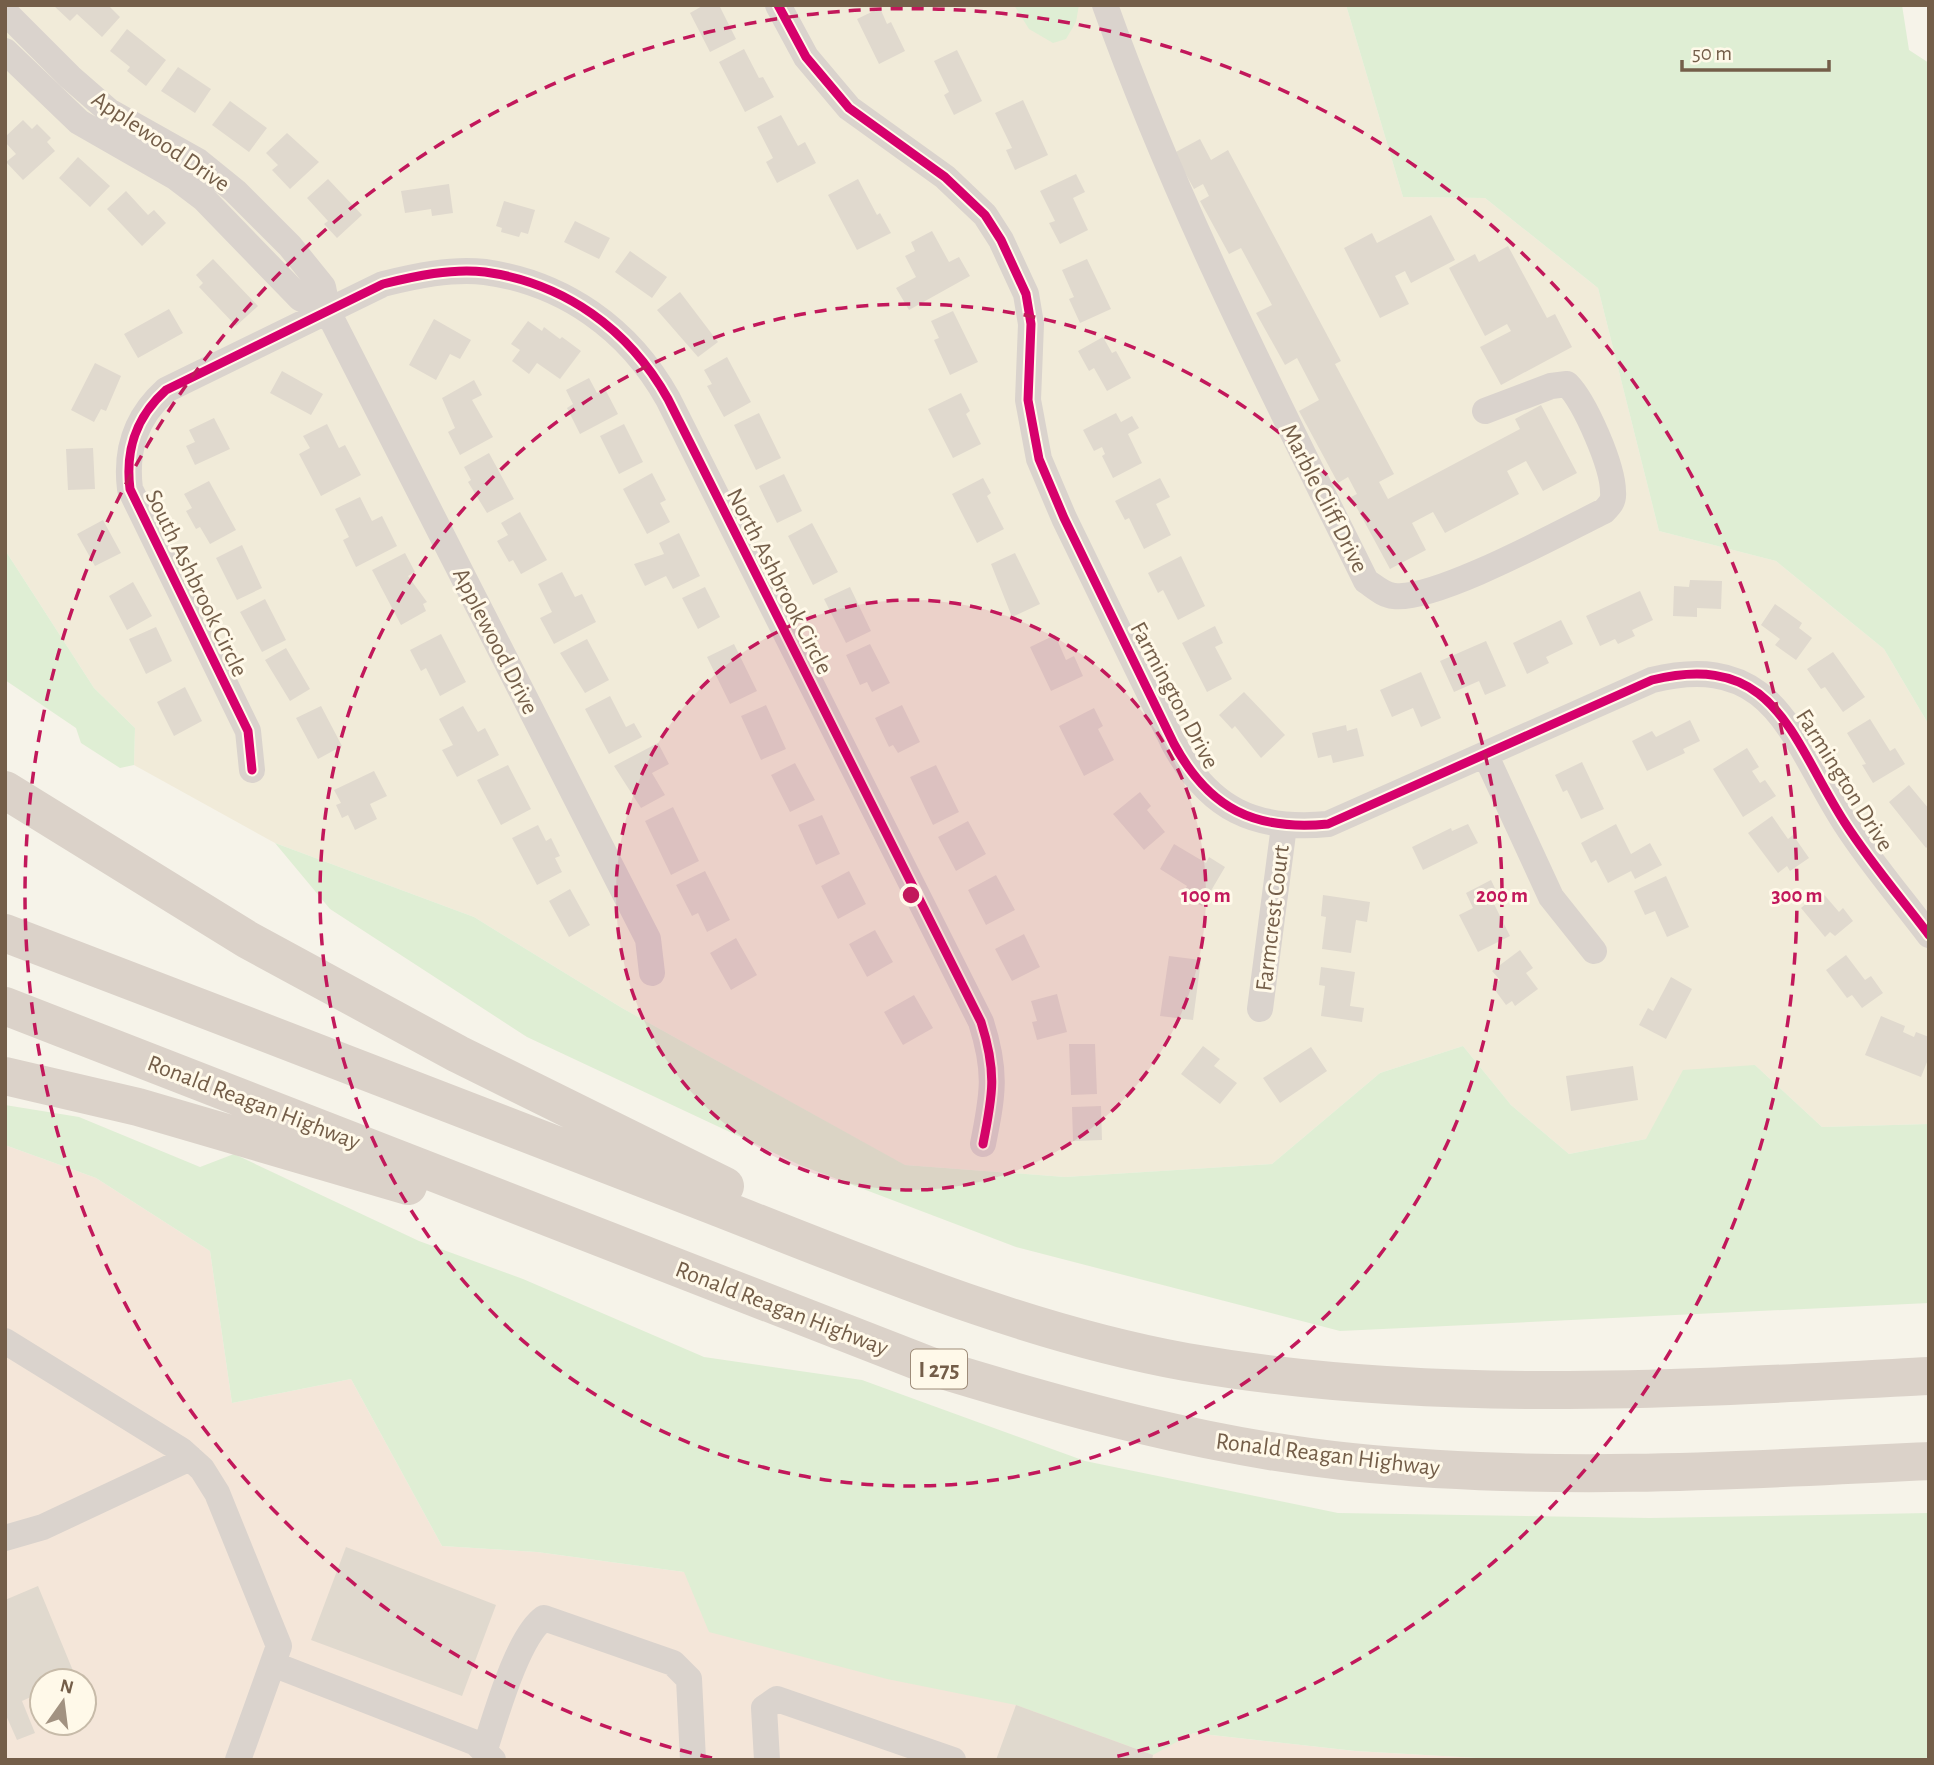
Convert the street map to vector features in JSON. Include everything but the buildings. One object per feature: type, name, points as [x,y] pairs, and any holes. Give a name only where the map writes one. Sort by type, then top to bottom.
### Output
[{"type":"highway","points":[[5,790],[248,940],[423,1035],[900,1278]]},
{"type":"highway","points":[[5,933],[900,1278],[1053,1329],[1182,1361],[1284,1377],[1448,1389],[1561,1392],[1929,1376]]},
{"type":"highway","name":"Ronald Reagan Highway","points":[[5,1006],[946,1371],[1086,1413],[1271,1451],[1349,1462],[1539,1474],[1782,1469],[1929,1461]]},
{"type":"highway","points":[[5,1076],[163,1114],[664,1262]]},
{"type":"street","name":"Farmington Drive","points":[[778,5],[806,57],[849,108],[946,177],[979,208],[995,232],[1026,294],[1031,324],[1028,400],[1039,459],[1064,518],[1174,744],[1188,770],[1218,801],[1238,813],[1284,826],[1328,824],[1346,819],[1652,680],[1702,672],[1742,683],[1758,692],[1786,720],[1847,827],[1929,935]]},
{"type":"street","name":"Marble Cliff Drive","points":[[1105,5],[1163,160],[1237,320],[1366,581],[1381,592],[1393,596],[1413,596],[1436,589],[1604,511],[1612,502],[1613,491],[1607,466],[1577,394],[1567,384],[1551,386],[1485,411]]},
{"type":"street","name":"Applewood Drive","points":[[5,12],[61,87]]},
{"type":"street","name":"Applewood Drive","points":[[5,51],[61,87],[198,161],[235,191],[290,246],[323,287],[328,312],[648,939],[652,973]]},
{"type":"street","name":"North Ashbrook Circle","points":[[328,312],[383,284],[418,276],[484,272],[535,284],[585,306],[639,355],[668,398],[981,1022],[992,1055],[994,1077],[983,1144]]},
{"type":"street","name":"South Ashbrook Circle","points":[[252,770],[248,731],[130,489],[130,450],[141,419],[150,404],[166,390],[328,312]]},
{"type":"street","points":[[1486,756],[1551,897],[1594,951]]},
{"type":"street","name":"Farmcrest Court","points":[[1260,1009],[1284,826]]},
{"type":"street","points":[[5,1341],[190,1458],[217,1493],[273,1625],[279,1646],[275,1665],[238,1760]]},
{"type":"street","points":[[5,1538],[43,1527],[190,1458]]},
{"type":"street","points":[[489,1756],[501,1699],[533,1626],[544,1618],[673,1663],[689,1679],[693,1760]]},
{"type":"street","points":[[275,1665],[476,1744],[489,1756]]},
{"type":"street","points":[[767,1760],[764,1708],[777,1699],[953,1760]]},
{"type":"shaded area","points":[[5,5],[1346,5],[1403,197],[1485,198],[1598,288],[1659,531],[1776,561],[1884,649],[1929,725],[1929,1124],[1822,1127],[1755,1065],[1646,1139],[1569,1154],[1511,1105],[1463,1046],[1380,1073],[1272,1164],[1065,1177],[904,1165],[622,1008],[474,917],[275,843],[134,765],[135,728],[94,688],[5,550]]},
{"type":"shaded area","points":[[5,1145],[96,1178],[210,1251],[232,1403],[351,1379],[442,1546],[537,1552],[684,1572],[1193,1733],[1355,1751],[1512,1760],[5,1760]]},
{"type":"green space","points":[[1014,5],[1079,5],[1076,22],[1066,39],[1053,43],[1029,29]]},
{"type":"green space","points":[[1346,5],[1902,5],[1909,50],[1929,63],[1929,725],[1884,649],[1776,561],[1659,531],[1598,288],[1485,198],[1403,197]]},
{"type":"green space","points":[[5,550],[94,688],[135,728],[134,765],[120,768],[81,743],[76,728],[5,680]]},
{"type":"green space","points":[[275,843],[474,917],[622,1008],[905,1165],[1065,1177],[1272,1164],[1380,1073],[1463,1046],[1511,1105],[1569,1154],[1646,1139],[1683,1070],[1755,1065],[1822,1127],[1929,1124],[1929,1303],[1340,1331],[1016,1247],[800,1165],[527,1037],[330,909]]},
{"type":"green space","points":[[5,1105],[79,1117],[200,1167],[234,1154],[419,1241],[523,1279],[704,1357],[862,1380],[1085,1461],[1338,1513],[1650,1518],[1929,1513],[1929,1760],[1512,1760],[1355,1751],[1193,1733],[1153,1755],[1016,1705],[887,1679],[709,1632],[684,1572],[537,1552],[442,1546],[351,1379],[232,1403],[210,1251],[96,1178],[5,1145]]},
{"type":"cycle path","points":[[778,5],[806,57],[849,108],[945,177],[985,215],[1001,240],[1026,294],[1031,324],[1028,400],[1039,459],[1064,518],[1174,744],[1203,785],[1219,800],[1256,819],[1278,824],[1328,824],[1652,680],[1694,674],[1727,678],[1753,690],[1775,709],[1793,733],[1845,823],[1929,935]]},
{"type":"cycle path","points":[[252,770],[248,731],[130,489],[131,447],[147,411],[166,390],[383,284],[447,272],[485,272],[514,278],[567,299],[592,313],[614,331],[634,351],[668,399],[981,1022],[992,1083],[983,1144]]}]
